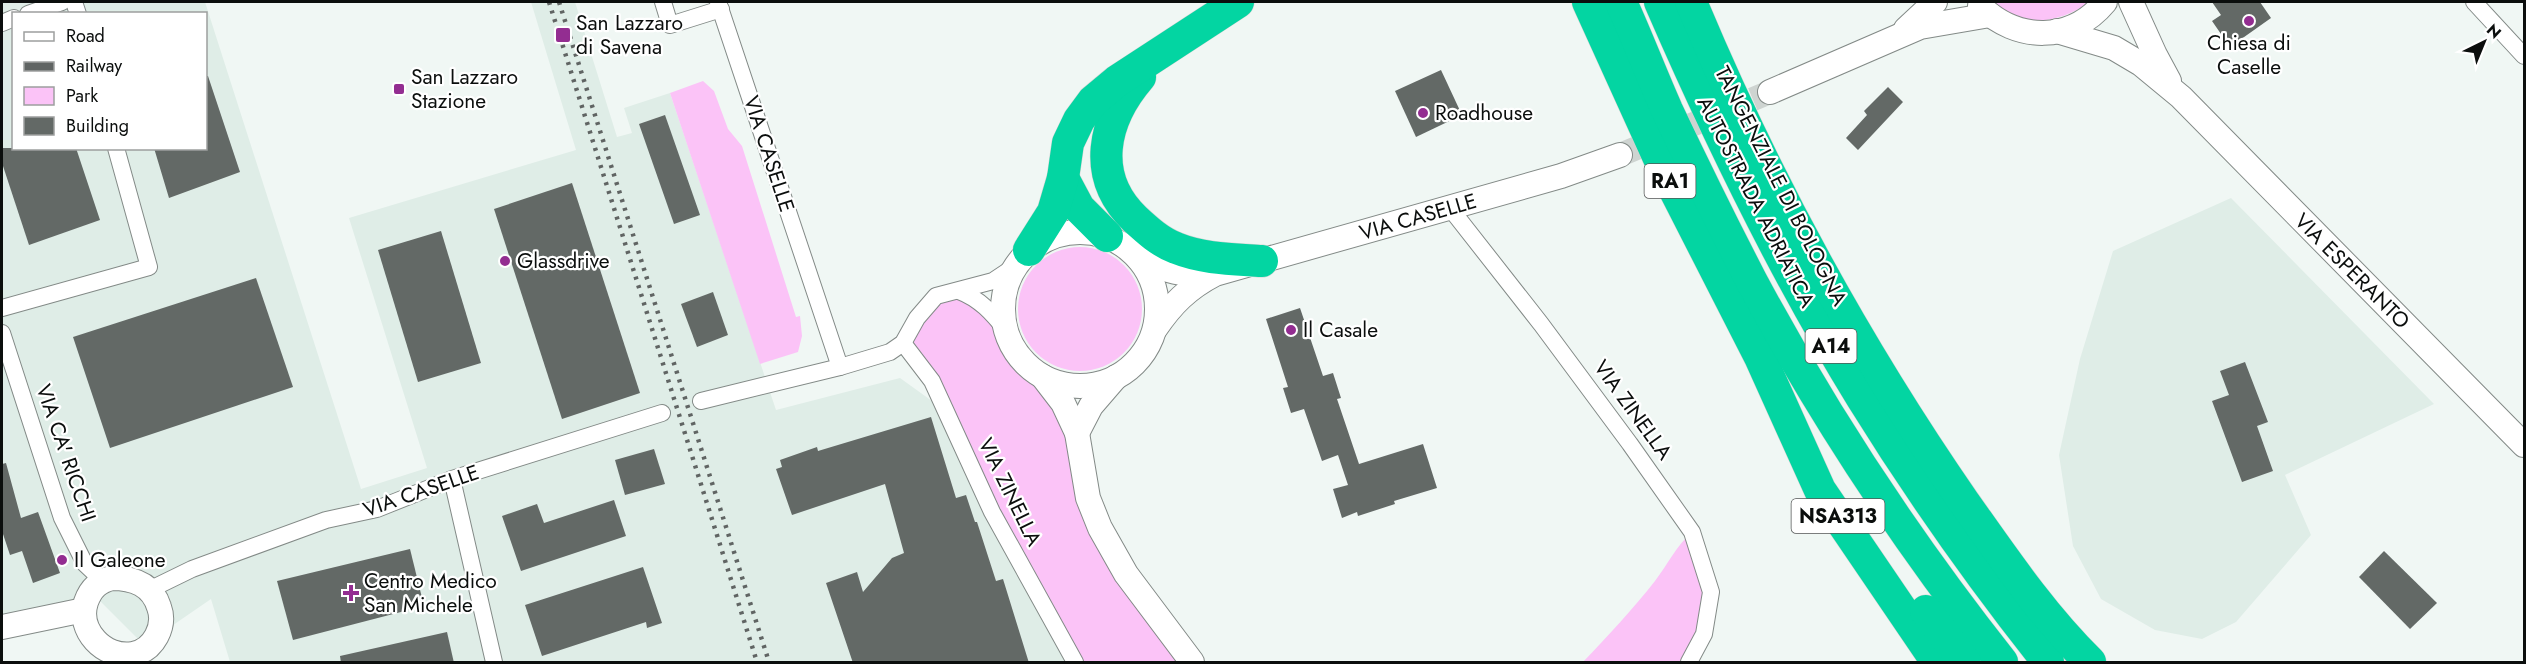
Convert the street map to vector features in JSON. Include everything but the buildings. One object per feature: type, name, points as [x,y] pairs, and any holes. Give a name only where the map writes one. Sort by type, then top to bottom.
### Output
[{"type":"highway","points":[[1022,259],[1053,212],[1063,178],[1068,143],[1079,120],[1094,101],[1117,81],[1238,2]]},
{"type":"highway","points":[[1565,2],[1638,153],[1676,194]]},
{"type":"highway","name":"RA1","points":[[1588,2],[1676,194],[1760,357],[1835,478],[1921,604],[1965,663]]},
{"type":"highway","name":"AUTOSTRADA ADRIATICA","points":[[1621,2],[1667,109],[1752,281],[1785,340],[1853,454],[1912,543],[2002,663]]},
{"type":"highway","name":"AUTOSTRADA ADRIATICA","points":[[1660,2],[1723,142],[1772,239],[1835,353],[1955,539],[2048,663]]},
{"type":"highway","name":"TANGENZIALE DI BOLOGNA","points":[[1691,2],[1761,155],[1813,255],[1905,412],[1991,540],[2062,632],[2090,663]]},
{"type":"highway","points":[[1712,2],[1720,27],[1749,95],[1761,155]]},
{"type":"highway","points":[[1170,46],[1122,99],[1113,119],[1106,154],[1113,187],[1127,212],[1149,233],[1174,248],[1214,257],[1262,261]]},
{"type":"highway","points":[[1063,178],[1078,208],[1107,236]]},
{"type":"highway","name":"NSA313","points":[[1760,357],[1820,490],[1937,663]]},
{"type":"main road","points":[[1900,34],[1935,2]]},
{"type":"main road","points":[[1770,92],[1900,34],[1983,8],[1999,23],[2020,30],[2043,33],[2072,27],[2085,20],[2105,2]]},
{"type":"main road","name":"VIA ESPERANTO","points":[[2131,2],[2155,56],[2181,98]]},
{"type":"main road","name":"VIA ESPERANTO","points":[[2057,31],[2114,48],[2141,64],[2181,98],[2524,444]]},
{"type":"main road","name":"VIA CASELLE","points":[[1077,434],[1090,406],[1116,377],[1134,364],[1148,346],[1155,329],[1173,303],[1194,285],[1215,274],[1560,176],[1620,155]]},
{"type":"main road","name":"VIA CASELLE","points":[[1077,434],[1063,403],[1042,377],[1030,368],[1014,350],[1006,330],[1002,314],[1002,297],[1022,259],[1050,237],[1078,231],[1107,236],[1139,259],[1167,272],[1190,275],[1215,274]]},
{"type":"main road","name":"VIA CASELLE","points":[[1139,259],[1152,282],[1157,307],[1155,329]]},
{"type":"main road","name":"VIA CASELLE","points":[[1042,377],[1079,387],[1116,377]]},
{"type":"main road","points":[[1077,434],[1088,498],[1100,528],[1126,574],[1192,663]]},
{"type":"main road","points":[[124,578],[151,589],[160,608],[162,621],[158,634],[150,645],[131,658],[118,653],[103,653],[87,632],[84,610],[91,590],[102,580],[124,578]]},
{"type":"main road","points":[[2,627],[84,610]]},
{"type":"street","points":[[34,12],[62,2]]},
{"type":"street","name":"VIA CASELLE","points":[[663,2],[670,25],[719,5],[840,367]]},
{"type":"street","points":[[2474,2],[2524,56]]},
{"type":"street","points":[[2,308],[149,267],[117,150]]},
{"type":"street","name":"VIA ZINELLA","points":[[1450,208],[1541,324],[1692,532],[1711,592],[1704,634],[1689,663]]},
{"type":"street","name":"VIA CASELLE","points":[[903,343],[927,304],[936,297],[993,281],[1022,259]]},
{"type":"street","name":"VIA CASELLE","points":[[959,291],[971,295],[982,303],[1006,330]]},
{"type":"street","name":"VIA CA' RICCHI","points":[[2,333],[62,519],[85,564],[102,580]]},
{"type":"street","points":[[701,401],[840,367],[890,352],[903,343]]},
{"type":"street","name":"VIA ZINELLA","points":[[903,343],[932,381],[992,512],[1075,663]]},
{"type":"street","name":"VIA CASELLE","points":[[151,589],[192,569],[326,520],[377,509],[452,479],[662,413]]},
{"type":"street","points":[[452,479],[494,663]]},
{"type":"shaded area","points":[[2,2],[205,2],[361,489],[427,468],[349,218],[576,150],[531,2],[575,2],[617,137],[632,133],[624,108],[670,93],[776,410],[900,378],[932,401],[1084,662],[230,662],[211,599],[163,632],[146,647],[96,597],[2,619]]},
{"type":"shaded area","points":[[2231,198],[2434,404],[2285,475],[2311,535],[2236,622],[2202,639],[2155,630],[2101,599],[2073,546],[2059,455],[2080,359],[2113,251]]},
{"type":"green space","points":[[1992,2],[2089,2],[2066,15],[2053,19],[2028,20],[2003,11]]},
{"type":"green space","points":[[703,81],[714,91],[728,129],[742,146],[796,317],[800,316],[802,336],[798,352],[760,364],[670,93]]},
{"type":"green space","points":[[1080,247],[1104,252],[1115,257],[1124,265],[1132,274],[1137,285],[1142,309],[1137,333],[1132,344],[1124,353],[1115,361],[1104,366],[1080,371],[1056,366],[1045,361],[1036,353],[1028,344],[1023,333],[1018,309],[1023,285],[1028,274],[1036,265],[1045,257],[1056,252]]},
{"type":"green space","points":[[959,291],[1006,330],[1014,350],[1030,368],[1043,377],[1063,403],[1088,498],[1192,662],[1075,662],[903,343],[917,318]]},
{"type":"green space","points":[[1692,532],[1711,592],[1689,662],[1583,662],[1638,602],[1681,543]]},
{"type":"tunnel","points":[[1620,155],[1770,92]]},
{"type":"railway","points":[[549,2],[757,662]]},
{"type":"railway","points":[[559,2],[769,662]]},
{"type":"place","name":"Chiesa di Caselle","points":[[2249,21]]},
{"type":"place","name":"San Lazzaro di Savena","points":[[563,35]]},
{"type":"place","name":"San Lazzaro Stazione","points":[[399,89]]},
{"type":"place","name":"Roadhouse","points":[[1423,113]]},
{"type":"place","name":"Glassdrive","points":[[505,261]]},
{"type":"place","name":"Il Casale","points":[[1291,330]]},
{"type":"place","name":"Il Galeone","points":[[62,560]]},
{"type":"place","name":"Centro Medico San Michele","points":[[351,593]]}]
